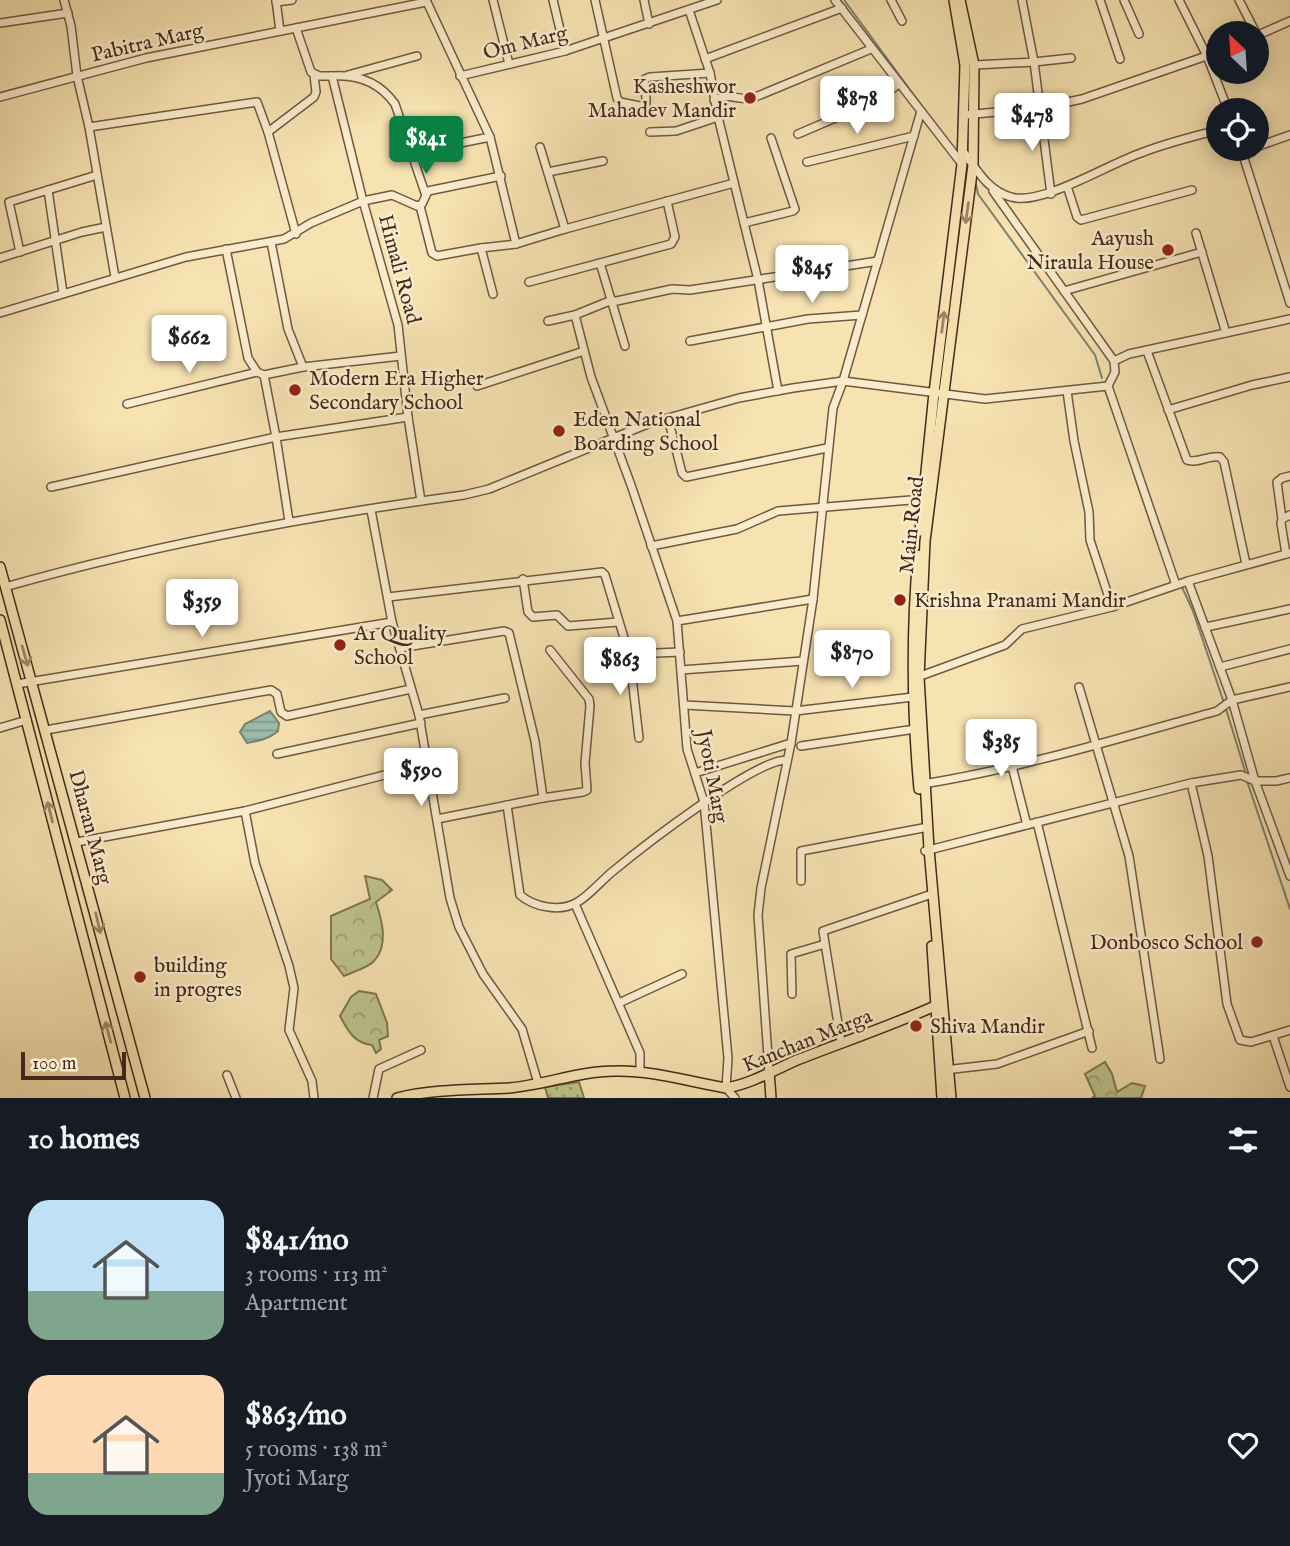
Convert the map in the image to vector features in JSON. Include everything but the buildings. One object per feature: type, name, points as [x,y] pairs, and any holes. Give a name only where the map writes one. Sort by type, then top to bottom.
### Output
[{"type":"main road","name":"Main Road","points":[[942,1098],[943,1070],[915,679],[914,600],[923,499],[973,165],[965,65],[954,0]]},
{"type":"main road","name":"Main Road","points":[[951,1098],[943,1070],[935,1006],[927,850],[913,697],[938,394],[962,151],[974,65],[960,0]]},
{"type":"main road","name":"Dharan Marg","points":[[0,567],[145,1098]]},
{"type":"main road","name":"Dharan Marg","points":[[0,620],[125,1098]]},
{"type":"main road","name":"Kanchan Marga","points":[[397,1098],[538,1083],[575,1074],[615,1071],[640,1072],[726,1088],[740,1086],[841,1042],[882,1029],[935,1006]]},
{"type":"main road","points":[[769,1072],[771,1098]]},
{"type":"street","points":[[64,0],[115,277]]},
{"type":"street","points":[[280,31],[276,1],[292,0]]},
{"type":"street","points":[[493,0],[509,64]]},
{"type":"street","points":[[553,0],[565,51]]},
{"type":"street","points":[[595,0],[617,98],[621,102],[645,107],[647,103],[643,82],[650,77],[709,72]]},
{"type":"street","points":[[644,0],[649,24]]},
{"type":"street","name":"Om Marg","points":[[460,76],[565,51],[717,0]]},
{"type":"street","points":[[835,0],[962,164]]},
{"type":"street","points":[[891,0],[902,21]]},
{"type":"street","points":[[1022,0],[1041,108],[1051,194]]},
{"type":"street","points":[[1100,0],[1120,59]]},
{"type":"street","points":[[1124,0],[1139,34]]},
{"type":"street","points":[[1179,0],[1206,54]]},
{"type":"street","points":[[1239,0],[1250,21]]},
{"type":"street","points":[[426,1],[490,137],[516,244]]},
{"type":"street","name":"Pabitra Marg","points":[[0,97],[146,58],[426,1]]},
{"type":"street","points":[[693,6],[758,280],[778,391]]},
{"type":"street","points":[[705,59],[842,8]]},
{"type":"street","points":[[0,23],[68,13]]},
{"type":"street","points":[[1269,30],[1290,21]]},
{"type":"street","points":[[268,132],[314,97],[316,92],[314,75],[296,28]]},
{"type":"street","points":[[714,100],[727,95],[749,99],[871,49]]},
{"type":"street","points":[[314,75],[347,75],[417,56]]},
{"type":"street","points":[[968,115],[1041,108],[1082,99],[1206,56]]},
{"type":"street","points":[[974,65],[1071,58]]},
{"type":"street","points":[[347,75],[368,81],[387,94],[395,104],[425,193],[420,206],[432,253],[437,256],[516,244],[734,183]]},
{"type":"street","name":"Himali Road","points":[[332,76],[363,201],[393,299],[421,501]]},
{"type":"street","points":[[798,134],[866,105],[899,84]]},
{"type":"street","points":[[89,127],[256,101],[260,105],[296,234]]},
{"type":"street","points":[[769,1072],[758,915],[761,888],[791,743],[813,599],[832,408],[843,381],[921,111]]},
{"type":"street","points":[[650,132],[676,131],[718,117]]},
{"type":"street","points":[[993,191],[1014,198],[1051,194],[1142,152],[1206,133]]},
{"type":"street","points":[[1269,143],[1290,135]]},
{"type":"street","points":[[807,162],[914,136]]},
{"type":"street","points":[[411,153],[490,137]]},
{"type":"street","points":[[744,223],[795,209],[771,138]]},
{"type":"street","points":[[540,147],[565,229]]},
{"type":"street","points":[[962,151],[1114,361],[1115,372],[1108,386],[1176,585]]},
{"type":"street","points":[[548,172],[603,161]]},
{"type":"street","points":[[1245,161],[1290,303]]},
{"type":"street","points":[[20,252],[9,203],[12,200],[97,175]]},
{"type":"street","points":[[425,193],[501,176]]},
{"type":"street","points":[[1067,186],[1077,216],[1081,220],[1192,190]]},
{"type":"street","points":[[48,190],[63,293]]},
{"type":"street","points":[[0,313],[186,257],[271,242],[296,234],[312,223],[363,201],[392,195],[414,206],[420,206]]},
{"type":"street","points":[[529,282],[673,243],[675,237],[667,201]]},
{"type":"street","points":[[0,258],[106,227]]},
{"type":"street","points":[[1196,233],[1226,333]]},
{"type":"street","points":[[271,242],[288,329],[303,367]]},
{"type":"street","points":[[226,248],[248,358],[260,374],[276,437],[289,521]]},
{"type":"street","points":[[481,248],[493,294]]},
{"type":"street","points":[[1064,291],[1202,252]]},
{"type":"street","points":[[548,321],[575,315],[612,301],[672,289],[690,290],[878,261]]},
{"type":"street","points":[[600,263],[625,346]]},
{"type":"street","name":"Jyoti Marg","points":[[575,315],[612,438],[631,485],[677,621],[687,749],[704,802],[728,1058],[726,1088]]},
{"type":"street","points":[[690,341],[808,319],[862,315]]},
{"type":"street","points":[[1114,361],[1129,354],[1290,319]]},
{"type":"street","points":[[477,386],[584,351]]},
{"type":"street","points":[[1147,351],[1187,460],[1191,462],[1214,456],[1220,457],[1224,462],[1246,564]]},
{"type":"street","points":[[127,404],[260,374],[401,356]]},
{"type":"street","points":[[1168,410],[1290,377]]},
{"type":"street","points":[[5,587],[94,562],[289,521],[372,510],[489,489],[612,438],[668,418],[739,398],[843,381],[985,399],[1108,386]]},
{"type":"street","points":[[1068,391],[1074,441],[1090,512],[1090,540],[1112,607]]},
{"type":"street","points":[[51,487],[276,437],[408,417]]},
{"type":"street","points":[[668,418],[682,473],[686,477],[827,448]]},
{"type":"street","points":[[915,679],[1005,645],[1022,629],[1112,607],[1188,581],[1288,553],[1277,482],[1290,476]]},
{"type":"street","points":[[651,547],[737,529],[778,511],[923,499]]},
{"type":"street","points":[[372,510],[392,622],[420,719],[450,898],[459,926],[483,974],[522,1029],[538,1083]]},
{"type":"street","points":[[1282,519],[1290,515]]},
{"type":"street","points":[[388,597],[523,579],[603,572],[629,652],[639,738]]},
{"type":"street","points":[[523,579],[528,612],[533,617],[557,615],[568,626],[618,622]]},
{"type":"street","points":[[1188,581],[1232,700],[1255,781],[1290,876]]},
{"type":"street","points":[[677,621],[813,599]]},
{"type":"street","points":[[1206,627],[1290,609]]},
{"type":"street","points":[[17,684],[392,622]]},
{"type":"street","points":[[400,649],[504,631],[509,633],[535,741],[543,798]]},
{"type":"street","points":[[1220,667],[1290,649]]},
{"type":"street","points":[[437,819],[583,792],[588,788],[585,763],[589,699],[550,650]]},
{"type":"street","points":[[629,652],[680,652]]},
{"type":"street","points":[[681,670],[803,662]]},
{"type":"street","points":[[1079,687],[1129,856],[1160,1059]]},
{"type":"street","points":[[922,784],[1096,744],[1217,711],[1232,700],[1290,687]]},
{"type":"street","points":[[46,730],[271,690],[276,694],[281,712],[287,716],[411,689]]},
{"type":"street","points":[[684,705],[795,711],[913,697]]},
{"type":"street","points":[[277,754],[505,698]]},
{"type":"street","points":[[0,728],[27,720]]},
{"type":"street","points":[[1002,727],[1027,825]]},
{"type":"street","points":[[801,746],[915,729]]},
{"type":"street","points":[[695,773],[791,743]]},
{"type":"street","points":[[507,805],[520,895],[526,900],[550,908],[575,904],[615,869],[704,802],[751,774],[781,760],[787,760]]},
{"type":"street","points":[[77,842],[245,811],[427,764]]},
{"type":"street","points":[[927,850],[1191,783],[1241,775],[1255,781],[1290,778]]},
{"type":"street","points":[[1191,783],[1208,856],[1227,1004],[1240,1040],[1251,1042],[1290,1030]]},
{"type":"street","points":[[245,811],[255,863],[294,988],[289,1030],[312,1081],[314,1098]]},
{"type":"street","points":[[1037,822],[1092,1048]]},
{"type":"street","points":[[801,881],[801,851],[923,828]]},
{"type":"street","points":[[841,1042],[823,931],[929,895]]},
{"type":"street","points":[[575,904],[640,1053],[640,1072]]},
{"type":"street","points":[[792,994],[791,954],[825,944]]},
{"type":"street","points":[[619,1003],[682,974]]},
{"type":"street","points":[[943,1070],[997,1064],[1088,1031]]},
{"type":"street","points":[[1273,1036],[1290,1086]]},
{"type":"street","points":[[373,1098],[379,1069],[421,1050]]},
{"type":"street","points":[[227,1075],[236,1098]]},
{"type":"street","points":[[726,1088],[735,1098]]},
{"type":"green space","points":[[365,876],[382,880],[392,890],[376,902],[383,940],[379,955],[371,963],[344,976],[331,959],[331,916],[370,899]]},
{"type":"green space","points":[[359,991],[376,994],[387,1023],[388,1036],[379,1040],[381,1049],[376,1053],[372,1045],[361,1042],[352,1035],[340,1016],[351,997]]},
{"type":"green space","points":[[1105,1062],[1117,1092],[1132,1083],[1145,1086],[1141,1098],[1092,1098],[1095,1096],[1085,1074]]},
{"type":"green space","points":[[579,1082],[584,1098],[548,1098],[545,1087]]},
{"type":"shaded area","points":[[270,711],[279,723],[278,731],[267,738],[247,743],[240,732],[245,724]]},
{"type":"waterway","points":[[844,0],[933,121]]},
{"type":"waterway","points":[[975,180],[978,194],[1095,355],[1102,378]]},
{"type":"waterway","points":[[1105,390],[1120,432]]},
{"type":"waterway","points":[[1133,471],[1156,538]]},
{"type":"waterway","points":[[1182,587],[1193,611],[1224,703]]},
{"type":"waterway","points":[[1226,709],[1246,774]]},
{"type":"waterway","points":[[1247,781],[1290,909]]},
{"type":"place","name":"Kasheshwor Mahadev Mandir","points":[[750,98]]},
{"type":"place","name":"Aayush Niraula House","points":[[1168,250]]},
{"type":"place","name":"Modern Era Higher Secondary School","points":[[295,390]]},
{"type":"place","name":"Eden National Boarding School","points":[[559,431]]},
{"type":"place","name":"Krishna Pranami Mandir","points":[[900,600]]},
{"type":"place","name":"A1 Quality School","points":[[340,645]]},
{"type":"place","name":"Donbosco School","points":[[1257,942]]},
{"type":"place","name":"building in progres","points":[[140,977]]},
{"type":"place","name":"Shiva Mandir","points":[[916,1026]]}]
